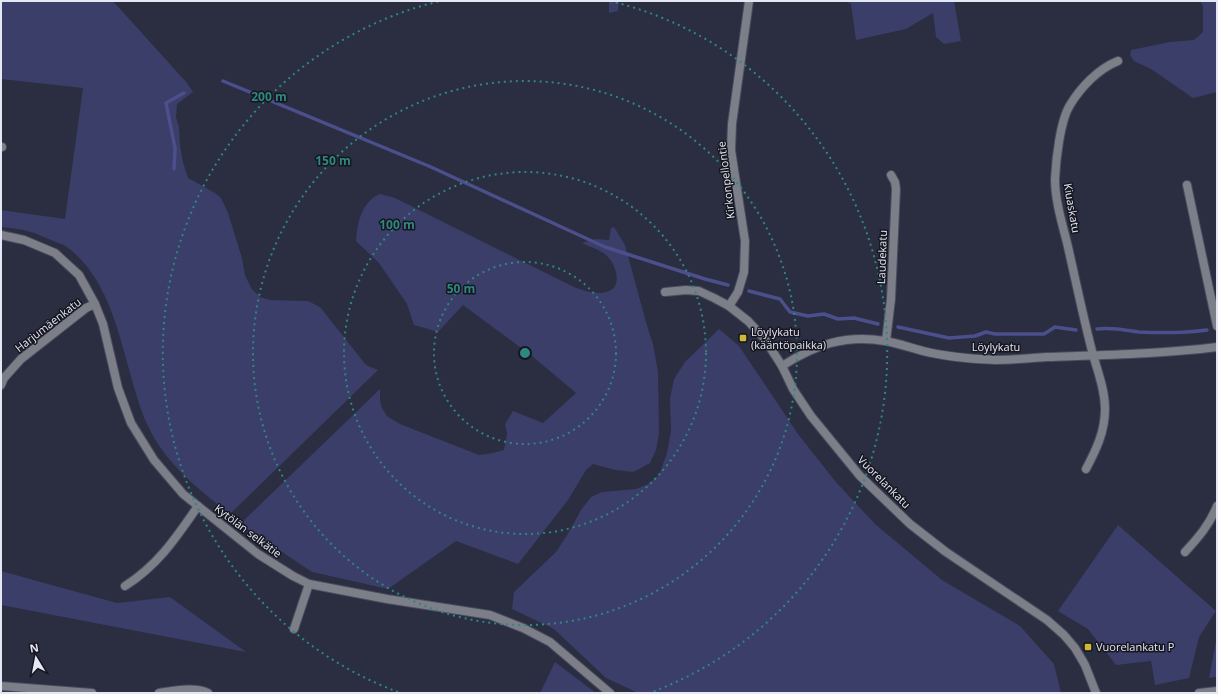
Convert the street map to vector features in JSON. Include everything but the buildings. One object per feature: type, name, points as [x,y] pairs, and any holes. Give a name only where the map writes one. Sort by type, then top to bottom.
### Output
[{"type":"street","name":"Kirkonpellontie","points":[[729,306],[738,292],[744,272],[745,241],[731,150],[732,124],[749,1]]},
{"type":"street","name":"Kiuaskatu","points":[[1086,469],[1101,439],[1105,411],[1104,396],[1093,356],[1057,195],[1055,180],[1062,128],[1070,105],[1096,73],[1118,61]]},
{"type":"street","name":"Laudekatu","points":[[886,341],[891,299],[896,189],[895,182],[891,176]]},
{"type":"street","points":[[1187,185],[1217,326]]},
{"type":"street","name":"Kytölän selkätie","points":[[1,235],[24,240],[55,253],[79,275],[104,324],[118,388],[131,423],[154,460],[183,494],[258,554],[293,576],[309,584],[387,599],[490,614],[523,628],[550,642],[610,693]]},
{"type":"street","name":"Vuorelankatu","points":[[665,292],[686,290],[699,291],[729,306],[748,321],[764,338],[782,366],[793,389],[812,416],[860,476],[910,524],[946,552],[1047,620],[1064,635],[1075,648],[1085,665],[1096,693]]},
{"type":"street","name":"Harjumäenkatu","points":[[1,385],[4,378],[21,360],[86,308],[95,304]]},
{"type":"street","name":"Löylykatu","points":[[782,366],[807,351],[836,342],[854,339],[886,341],[924,351],[971,359],[997,360],[1093,356],[1217,347]]},
{"type":"street","points":[[125,586],[139,577],[160,558],[175,540],[198,506]]},
{"type":"street","points":[[1185,552],[1208,525],[1217,506]]},
{"type":"street","points":[[294,630],[309,584]]},
{"type":"street","points":[[1,686],[92,693]]},
{"type":"street","points":[[159,693],[185,689],[204,691],[208,693]]},
{"type":"street","points":[[1199,693],[1217,691]]},
{"type":"shaded area","points":[[1,1],[113,1],[187,83],[193,92],[177,104],[176,117],[179,127],[183,162],[188,178],[221,198],[228,213],[242,258],[245,275],[251,288],[260,297],[270,300],[308,301],[320,307],[366,365],[378,370],[230,514],[194,485],[173,464],[155,439],[139,404],[110,307],[99,284],[85,264],[62,244],[31,232],[1,227],[1,210],[65,219],[83,88],[1,79]]},
{"type":"shaded area","points":[[609,1],[619,1],[618,11],[609,13]]},
{"type":"shaded area","points":[[846,1],[954,1],[961,41],[944,44],[936,37],[933,13],[906,29],[856,40],[851,4]]},
{"type":"shaded area","points":[[1200,1],[1217,1],[1217,92],[1193,98],[1151,69],[1134,61],[1130,55],[1131,50],[1170,42],[1194,40],[1203,32],[1203,6]]},
{"type":"shaded area","points":[[380,194],[395,198],[576,288],[595,293],[602,293],[612,290],[617,281],[617,276],[613,264],[605,254],[582,243],[595,239],[609,240],[611,228],[614,227],[625,245],[653,344],[658,372],[659,434],[656,450],[650,463],[633,472],[615,470],[593,464],[586,470],[568,500],[518,564],[456,541],[388,589],[312,572],[240,524],[380,389],[380,401],[387,416],[400,424],[479,455],[504,450],[507,434],[505,424],[513,411],[543,423],[576,393],[532,356],[463,305],[438,332],[414,325],[407,304],[379,263],[356,241],[359,220],[365,207],[374,197]]},
{"type":"shaded area","points":[[719,329],[739,346],[798,434],[835,481],[875,524],[942,580],[1020,626],[1054,664],[1061,693],[638,693],[606,678],[554,629],[512,609],[514,592],[556,552],[581,510],[591,497],[602,492],[636,489],[648,484],[659,475],[667,453],[671,431],[670,398],[674,379],[685,362]]},
{"type":"shaded area","points":[[1118,525],[1216,611],[1199,637],[1189,678],[1155,685],[1151,661],[1116,665],[1088,629],[1058,611]]},
{"type":"shaded area","points":[[1,571],[117,603],[170,597],[246,652],[1,605]]},
{"type":"shaded area","points":[[1217,640],[1217,677],[1209,678],[1216,641]]},
{"type":"shaded area","points":[[555,662],[596,693],[540,693]]},
{"type":"waterway","points":[[223,81],[431,167],[605,247],[728,285]]},
{"type":"waterway","points":[[174,169],[175,148],[166,103],[184,93]]},
{"type":"waterway","points":[[749,291],[780,299],[790,312],[808,316],[824,314],[838,319],[854,318],[878,324]]},
{"type":"waterway","points":[[898,327],[949,338],[975,336],[986,332],[995,334],[1044,334],[1055,327],[1076,330]]},
{"type":"waterway","points":[[1097,329],[1102,328],[1156,333],[1207,330]]},
{"type":"place","name":"Löylykatu (kääntöpaikka)","points":[[743,338]]},
{"type":"place","name":"Vuorelankatu P","points":[[1088,647]]}]
